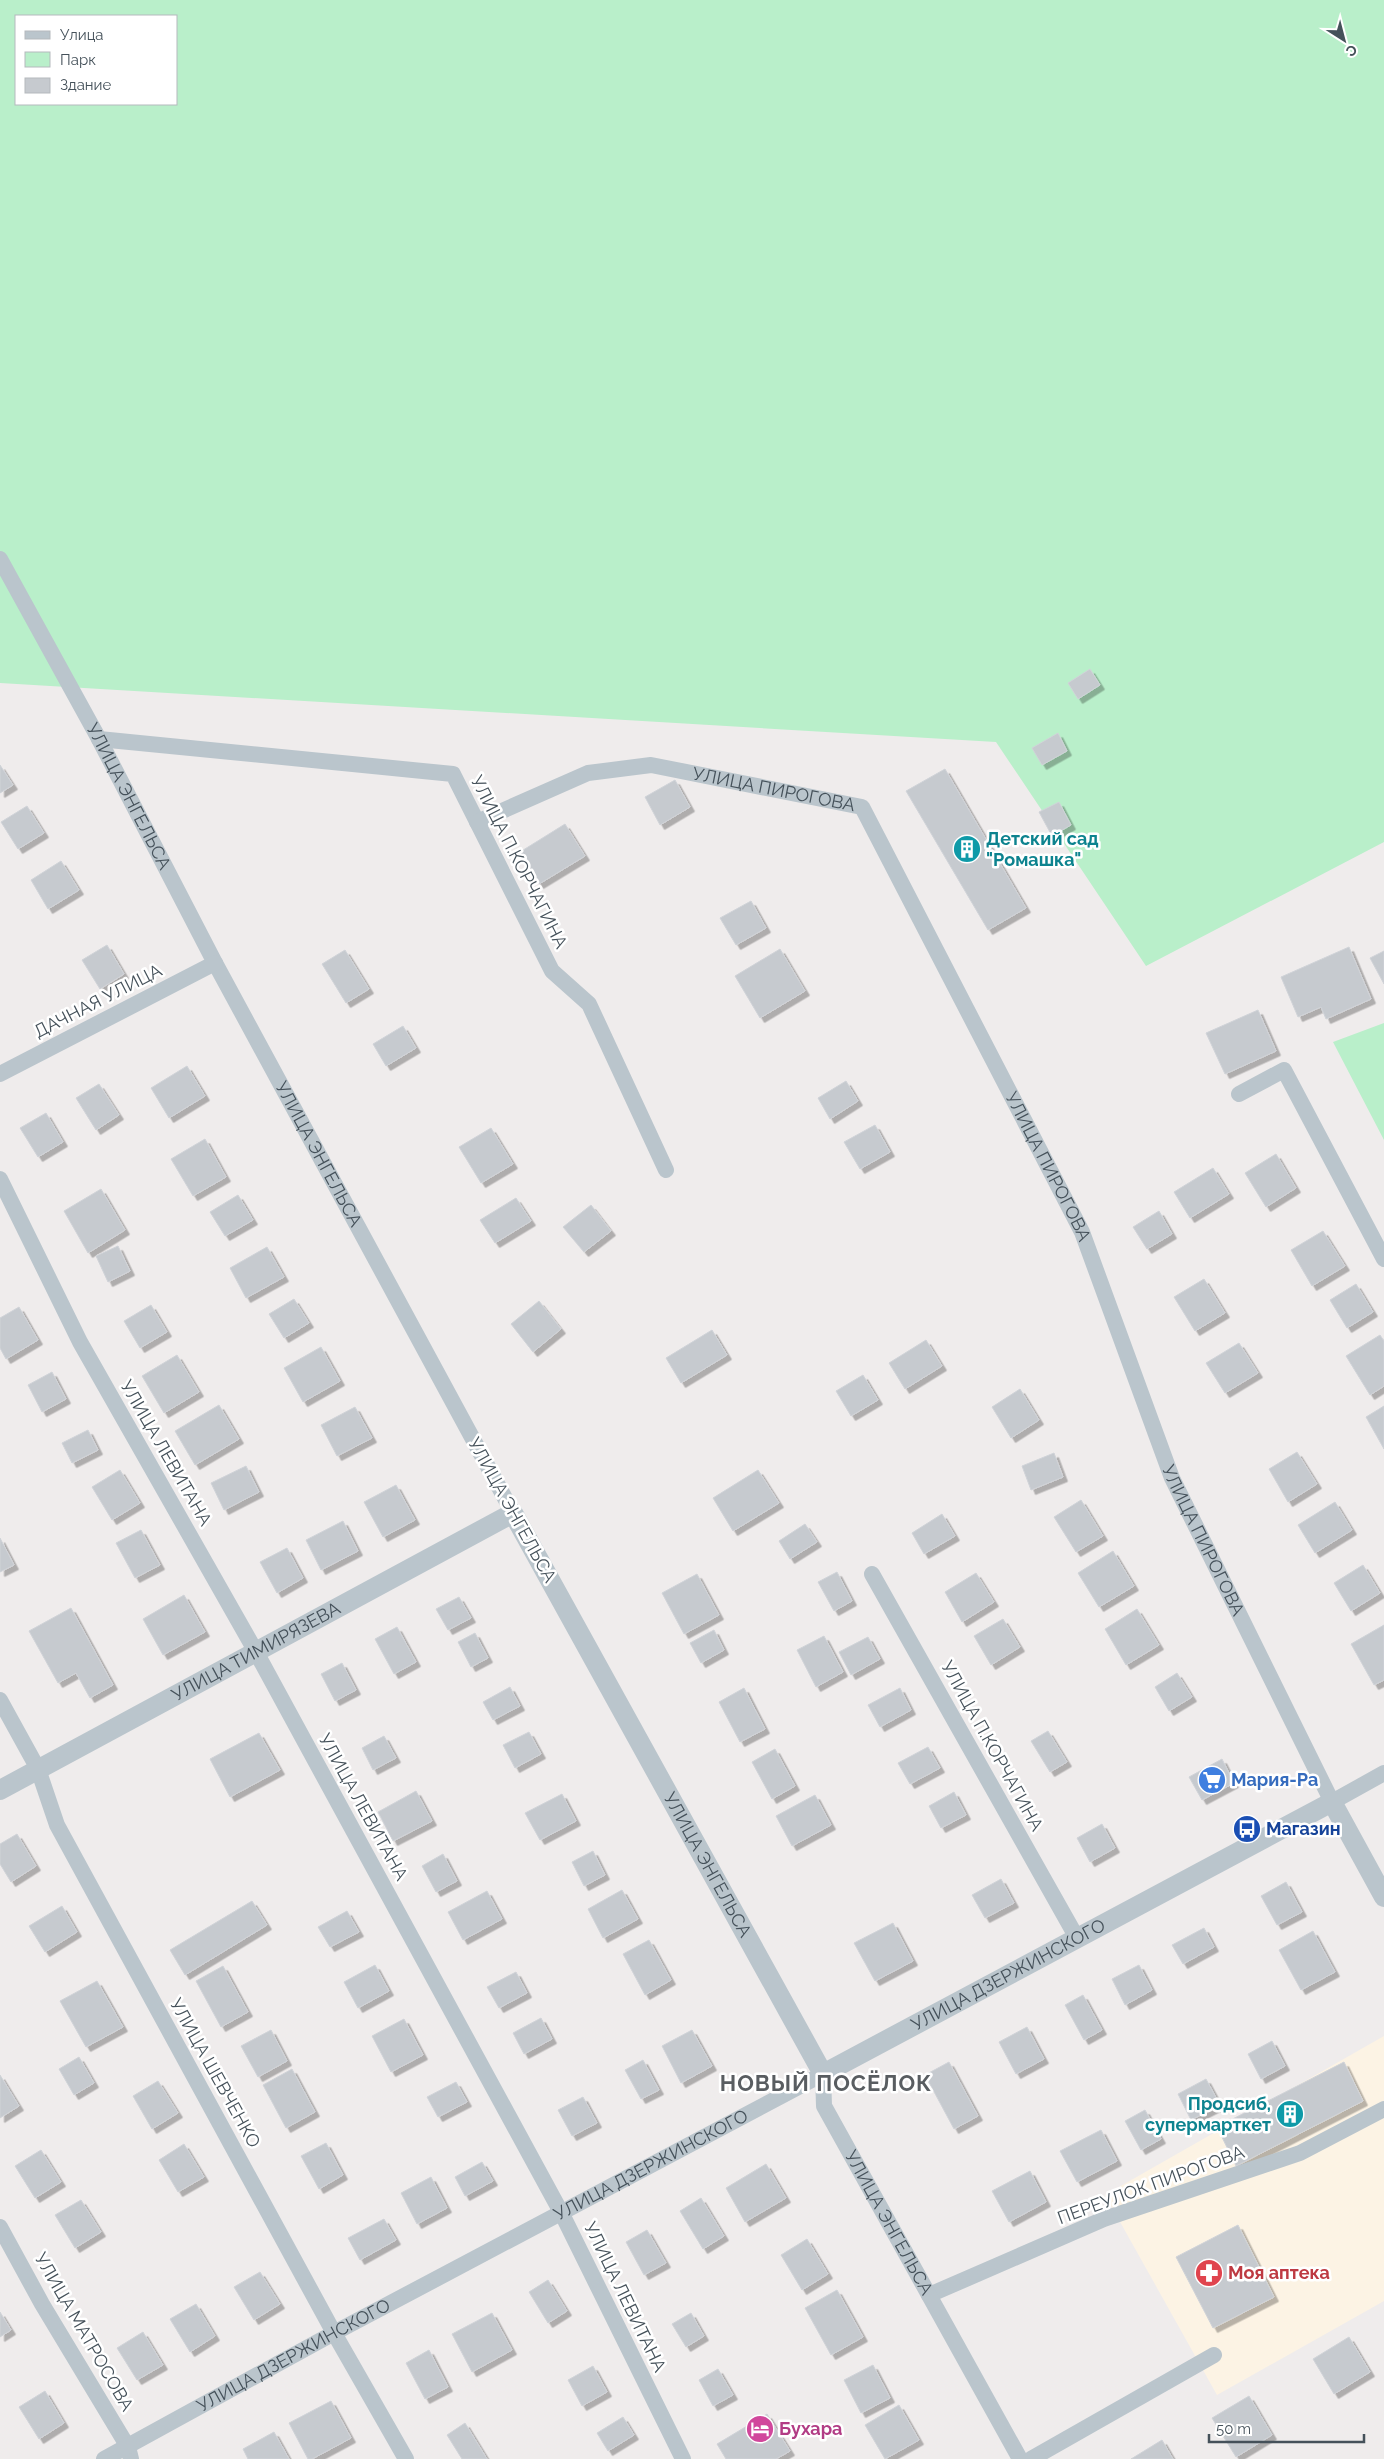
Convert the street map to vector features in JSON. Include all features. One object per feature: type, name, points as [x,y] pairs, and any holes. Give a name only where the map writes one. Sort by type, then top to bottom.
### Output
[{"type":"street","name":"УЛИЦА ЭНГЕЛЬСА","points":[[0,559],[99,739],[215,963],[513,1513],[824,2074],[824,2106],[1020,2459]]},
{"type":"street","name":"УЛИЦА П.КОРЧАГИНА","points":[[99,739],[452,774],[552,971],[589,1004],[666,1170]]},
{"type":"street","name":"УЛИЦА ПИРОГОВА","points":[[477,822],[588,773],[651,766],[862,808],[959,991],[1082,1232],[1172,1478],[1332,1802],[1384,1897]]},
{"type":"street","name":"ДАЧНАЯ УЛИЦА","points":[[0,1074],[215,963]]},
{"type":"street","points":[[1239,1094],[1284,1070],[1384,1260]]},
{"type":"street","name":"УЛИЦА ЛЕВИТАНА","points":[[0,1180],[80,1342],[256,1652],[562,2214],[683,2459]]},
{"type":"street","name":"УЛИЦА ТИМИРЯЗЕВА","points":[[0,1790],[513,1513]]},
{"type":"street","name":"УЛИЦА П.КОРЧАГИНА","points":[[872,1574],[1077,1938]]},
{"type":"street","name":"УЛИЦА ШЕВЧЕНКО","points":[[0,1700],[38,1769],[57,1825],[334,2333],[406,2459]]},
{"type":"street","name":"УЛИЦА ДЗЕРЖИНСКОГО","points":[[104,2459],[130,2453],[334,2333],[562,2214],[1384,1773]]},
{"type":"street","name":"ПЕРЕУЛОК ПИРОГОВА","points":[[929,2295],[1104,2219],[1300,2153],[1384,2109]]},
{"type":"street","name":"УЛИЦА МАТРОСОВА","points":[[0,2227],[42,2304],[130,2453]]},
{"type":"street","points":[[1031,2459],[1214,2355]]},
{"type":"shaded area","points":[[1384,2036],[1384,2301],[1217,2395],[1105,2195]]},
{"type":"green space","points":[[0,0],[1384,0],[1384,842],[1146,966],[996,742],[0,683]]},
{"type":"green space","points":[[1384,1023],[1384,1140],[1333,1042]]},
{"type":"building","points":[[1090,669],[1100,685],[1078,699],[1068,683]]},
{"type":"building","points":[[1058,733],[1067,751],[1042,765],[1032,748]]},
{"type":"building","points":[[0,765],[13,785],[0,793]]},
{"type":"building","name":"Детский сад \"Ромашка\"","points":[[945,769],[1026,908],[988,930],[906,791]]},
{"type":"building","points":[[675,780],[690,807],[660,825],[645,797]]},
{"type":"building","points":[[1059,802],[1071,825],[1052,836],[1039,812]]},
{"type":"building","points":[[27,806],[44,833],[18,849],[1,822]]},
{"type":"building","points":[[565,824],[585,856],[539,884],[520,852]]},
{"type":"building","points":[[61,861],[79,890],[48,909],[31,880]]},
{"type":"building","points":[[751,901],[766,928],[736,945],[720,918]]},
{"type":"building","points":[[107,945],[124,974],[100,989],[82,960]]},
{"type":"building","points":[[1349,947],[1371,999],[1326,1019],[1321,1007],[1298,1017],[1281,977]]},
{"type":"building","points":[[780,949],[805,991],[760,1018],[735,976]]},
{"type":"building","points":[[345,950],[369,989],[346,1003],[322,964]]},
{"type":"building","points":[[1384,951],[1384,984],[1370,958]]},
{"type":"building","points":[[1258,1010],[1276,1051],[1225,1074],[1206,1033]]},
{"type":"building","points":[[403,1026],[416,1048],[386,1066],[373,1044]]},
{"type":"building","points":[[187,1066],[205,1096],[169,1118],[151,1088]]},
{"type":"building","points":[[846,1081],[858,1101],[830,1119],[818,1098]]},
{"type":"building","points":[[99,1084],[119,1115],[96,1130],[76,1098]]},
{"type":"building","points":[[46,1113],[63,1142],[38,1157],[20,1128]]},
{"type":"building","points":[[875,1125],[890,1152],[860,1169],[844,1142]]},
{"type":"building","points":[[491,1128],[513,1164],[481,1183],[459,1147]]},
{"type":"building","points":[[205,1139],[226,1177],[193,1196],[171,1159]]},
{"type":"building","points":[[1276,1154],[1296,1188],[1266,1207],[1245,1173]]},
{"type":"building","points":[[1213,1168],[1229,1194],[1190,1218],[1174,1192]]},
{"type":"building","points":[[101,1189],[125,1230],[88,1253],[64,1211]]},
{"type":"building","points":[[238,1195],[253,1220],[225,1236],[210,1212]]},
{"type":"building","points":[[516,1198],[531,1221],[495,1243],[480,1220]]},
{"type":"building","points":[[591,1205],[611,1231],[584,1252],[563,1227]]},
{"type":"building","points":[[1159,1211],[1172,1234],[1147,1249],[1133,1227]]},
{"type":"building","points":[[1323,1231],[1345,1266],[1312,1286],[1291,1250]]},
{"type":"building","points":[[118,1246],[130,1271],[108,1282],[96,1256]]},
{"type":"building","points":[[267,1247],[284,1277],[246,1298],[230,1268]]},
{"type":"building","points":[[1204,1279],[1225,1313],[1195,1331],[1174,1297]]},
{"type":"building","points":[[1356,1284],[1373,1312],[1347,1328],[1330,1300]]},
{"type":"building","points":[[294,1299],[309,1323],[284,1338],[269,1314]]},
{"type":"building","points":[[539,1301],[561,1329],[533,1352],[511,1324]]},
{"type":"building","points":[[151,1305],[167,1332],[140,1348],[124,1321]]},
{"type":"building","points":[[19,1307],[38,1340],[6,1359],[0,1348],[0,1318]]},
{"type":"building","points":[[712,1330],[727,1355],[681,1383],[666,1358]]},
{"type":"building","points":[[1380,1335],[1384,1341],[1384,1386],[1370,1395],[1346,1356]]},
{"type":"building","points":[[926,1340],[942,1366],[905,1389],[889,1363]]},
{"type":"building","points":[[1239,1343],[1258,1373],[1225,1393],[1206,1363]]},
{"type":"building","points":[[321,1347],[340,1381],[303,1402],[284,1368]]},
{"type":"building","points":[[177,1355],[199,1392],[164,1413],[142,1376]]},
{"type":"building","points":[[52,1372],[66,1399],[42,1412],[28,1385]]},
{"type":"building","points":[[863,1375],[878,1400],[851,1416],[836,1391]]},
{"type":"building","points":[[1020,1389],[1039,1420],[1011,1438],[992,1407]]},
{"type":"building","points":[[219,1405],[239,1439],[195,1465],[175,1431]]},
{"type":"building","points":[[1384,1406],[1384,1449],[1366,1417]]},
{"type":"building","points":[[355,1407],[372,1438],[337,1456],[321,1425]]},
{"type":"building","points":[[88,1430],[98,1450],[72,1463],[62,1443]]},
{"type":"building","points":[[1297,1452],[1317,1484],[1288,1502],[1269,1469]]},
{"type":"building","points":[[1054,1453],[1063,1477],[1031,1490],[1022,1466]]},
{"type":"building","points":[[246,1466],[259,1492],[224,1510],[211,1483]]},
{"type":"building","points":[[120,1470],[140,1503],[112,1520],[92,1487]]},
{"type":"building","points":[[758,1470],[779,1503],[733,1531],[713,1498]]},
{"type":"building","points":[[396,1485],[415,1520],[383,1537],[364,1502]]},
{"type":"building","points":[[1081,1500],[1103,1536],[1076,1552],[1054,1517]]},
{"type":"building","points":[[1335,1502],[1352,1530],[1315,1553],[1298,1525]]},
{"type":"building","points":[[942,1514],[955,1536],[924,1554],[912,1533]]},
{"type":"building","points":[[343,1521],[358,1551],[321,1570],[306,1540]]},
{"type":"building","points":[[805,1524],[817,1542],[790,1559],[779,1541]]},
{"type":"building","points":[[141,1530],[160,1565],[135,1578],[116,1543]]},
{"type":"building","points":[[0,1538],[14,1565],[0,1572]]},
{"type":"building","points":[[287,1548],[303,1578],[277,1593],[260,1562]]},
{"type":"building","points":[[1113,1551],[1134,1586],[1099,1607],[1078,1573]]},
{"type":"building","points":[[1363,1565],[1380,1593],[1351,1611],[1334,1583]]},
{"type":"building","points":[[837,1572],[852,1601],[834,1611],[818,1582]]},
{"type":"building","points":[[976,1573],[994,1602],[962,1622],[945,1592]]},
{"type":"building","points":[[697,1574],[719,1615],[684,1634],[662,1593]]},
{"type":"building","points":[[184,1595],[205,1632],[163,1655],[143,1619]]},
{"type":"building","points":[[459,1597],[471,1618],[448,1630],[436,1609]]},
{"type":"building","points":[[71,1608],[113,1685],[90,1698],[76,1673],[58,1683],[29,1631]]},
{"type":"building","points":[[1137,1609],[1159,1645],[1126,1665],[1105,1629]]},
{"type":"building","points":[[1003,1619],[1020,1647],[991,1665],[974,1636]]},
{"type":"building","points":[[1384,1625],[1384,1680],[1374,1685],[1351,1644]]},
{"type":"building","points":[[397,1627],[416,1662],[394,1674],[375,1639]]},
{"type":"building","points":[[714,1630],[724,1650],[701,1663],[690,1643]]},
{"type":"building","points":[[475,1633],[488,1658],[471,1667],[458,1642]]},
{"type":"building","points":[[824,1636],[843,1672],[816,1687],[797,1650]]},
{"type":"building","points":[[868,1637],[880,1659],[851,1675],[839,1652]]},
{"type":"building","points":[[342,1663],[356,1690],[335,1701],[321,1674]]},
{"type":"building","points":[[1177,1673],[1192,1697],[1169,1711],[1155,1687]]},
{"type":"building","points":[[510,1687],[520,1706],[493,1720],[483,1702]]},
{"type":"building","points":[[744,1688],[765,1729],[740,1742],[719,1702]]},
{"type":"building","points":[[900,1688],[911,1710],[880,1727],[868,1705]]},
{"type":"building","points":[[1048,1731],[1067,1762],[1050,1772],[1031,1741]]},
{"type":"building","points":[[529,1732],[541,1754],[515,1768],[503,1745]]},
{"type":"building","points":[[259,1733],[280,1770],[230,1797],[210,1759]]},
{"type":"building","points":[[384,1736],[396,1758],[373,1770],[362,1748]]},
{"type":"building","points":[[928,1747],[940,1768],[910,1784],[898,1763]]},
{"type":"building","points":[[775,1749],[795,1786],[772,1799],[752,1762]]},
{"type":"building","name":"Мария-Ра","points":[[1222,1759],[1234,1783],[1202,1800],[1189,1777]]},
{"type":"building","points":[[416,1791],[432,1821],[393,1841],[378,1812]]},
{"type":"building","points":[[954,1792],[966,1815],[941,1828],[929,1806]]},
{"type":"building","points":[[562,1794],[576,1821],[540,1840],[525,1813]]},
{"type":"building","points":[[815,1795],[831,1825],[792,1846],[776,1816]]},
{"type":"building","points":[[1102,1824],[1115,1848],[1090,1862],[1077,1838]]},
{"type":"building","points":[[17,1834],[36,1866],[11,1882],[0,1864],[0,1844]]},
{"type":"building","points":[[593,1851],[605,1875],[584,1886],[572,1862]]},
{"type":"building","points":[[443,1854],[457,1881],[436,1892],[422,1866]]},
{"type":"building","points":[[1001,1879],[1014,1903],[985,1918],[972,1895]]},
{"type":"building","points":[[1286,1882],[1302,1912],[1277,1925],[1261,1896]]},
{"type":"building","points":[[622,1890],[638,1919],[603,1938],[588,1909]]},
{"type":"building","points":[[487,1891],[502,1919],[463,1940],[448,1912]]},
{"type":"building","points":[[252,1901],[267,1925],[185,1975],[170,1950]]},
{"type":"building","points":[[62,1906],[77,1932],[45,1952],[29,1926]]},
{"type":"building","points":[[347,1911],[359,1932],[330,1947],[318,1927]]},
{"type":"building","points":[[893,1923],[913,1961],[875,1981],[854,1943]]},
{"type":"building","points":[[1204,1928],[1214,1947],[1183,1964],[1172,1945]]},
{"type":"building","points":[[1313,1931],[1335,1972],[1301,1990],[1279,1950]]},
{"type":"building","points":[[649,1940],[671,1980],[645,1995],[623,1954]]},
{"type":"building","points":[[375,1965],[389,1991],[358,2008],[344,1982]]},
{"type":"building","points":[[1139,1965],[1152,1990],[1125,2005],[1112,1979]]},
{"type":"building","points":[[223,1966],[248,2012],[221,2027],[196,1981]]},
{"type":"building","points":[[516,1972],[527,1993],[499,2008],[487,1987]]},
{"type":"building","points":[[97,1981],[123,2027],[86,2047],[60,2001]]},
{"type":"building","points":[[1083,1995],[1102,2030],[1084,2040],[1065,2005]]},
{"type":"building","points":[[541,2018],[552,2039],[524,2054],[513,2033]]},
{"type":"building","points":[[404,2019],[423,2055],[391,2072],[372,2036]]},
{"type":"building","points":[[1027,2027],[1044,2059],[1016,2074],[999,2042]]},
{"type":"building","points":[[271,2030],[287,2061],[258,2077],[241,2046]]},
{"type":"building","points":[[692,2030],[712,2066],[681,2083],[662,2046]]},
{"type":"building","points":[[1272,2041],[1285,2066],[1261,2079],[1248,2054]]},
{"type":"building","points":[[79,2057],[94,2083],[74,2095],[59,2069]]},
{"type":"building","points":[[643,2060],[659,2090],[641,2099],[625,2070]]},
{"type":"building","points":[[949,2062],[978,2116],[954,2129],[925,2075]]},
{"type":"building","name":"Продсиб, супермарткет","points":[[1344,2062],[1363,2101],[1236,2166],[1217,2127]]},
{"type":"building","points":[[292,2069],[315,2112],[286,2128],[263,2085]]},
{"type":"building","points":[[0,2075],[19,2106],[0,2118]]},
{"type":"building","points":[[1206,2079],[1220,2105],[1191,2120],[1178,2094]]},
{"type":"building","points":[[158,2081],[178,2113],[152,2129],[133,2096]]},
{"type":"building","points":[[456,2082],[467,2102],[438,2117],[427,2097]]},
{"type":"building","points":[[583,2097],[597,2123],[572,2136],[558,2110]]},
{"type":"building","points":[[1145,2110],[1161,2139],[1141,2150],[1125,2121]]},
{"type":"building","points":[[1101,2130],[1117,2161],[1077,2182],[1060,2151]]},
{"type":"building","points":[[326,2143],[343,2175],[319,2189],[301,2156]]},
{"type":"building","points":[[184,2144],[204,2177],[178,2192],[159,2160]]},
{"type":"building","points":[[41,2150],[61,2182],[35,2198],[15,2166]]},
{"type":"building","points":[[482,2162],[493,2181],[465,2196],[455,2177]]},
{"type":"building","points":[[766,2164],[786,2198],[745,2222],[726,2188]]},
{"type":"building","points":[[1030,2171],[1046,2202],[1009,2222],[992,2191]]},
{"type":"building","points":[[431,2177],[447,2208],[417,2224],[401,2193]]},
{"type":"building","points":[[701,2198],[724,2236],[703,2249],[680,2211]]},
{"type":"building","points":[[81,2200],[101,2232],[75,2248],[55,2215]]},
{"type":"building","points":[[384,2219],[396,2240],[360,2260],[348,2238]]},
{"type":"building","points":[[1238,2225],[1274,2297],[1213,2328],[1176,2257]]},
{"type":"building","points":[[647,2230],[666,2263],[644,2275],[626,2242]]},
{"type":"building","points":[[807,2239],[828,2274],[802,2290],[781,2255]]},
{"type":"building","points":[[260,2272],[280,2304],[254,2320],[234,2287]]},
{"type":"building","points":[[548,2280],[567,2311],[548,2323],[529,2292]]},
{"type":"building","points":[[837,2290],[863,2337],[831,2355],[805,2308]]},
{"type":"building","points":[[196,2304],[215,2336],[190,2352],[170,2319]]},
{"type":"building","points":[[0,2312],[11,2330],[0,2337]]},
{"type":"building","points":[[492,2313],[512,2350],[472,2372],[452,2334]]},
{"type":"building","points":[[691,2313],[704,2336],[686,2347],[672,2324]]},
{"type":"building","points":[[143,2332],[163,2365],[137,2380],[117,2348]]},
{"type":"building","points":[[1349,2337],[1370,2372],[1334,2394],[1313,2359]]},
{"type":"building","points":[[429,2350],[448,2387],[425,2399],[406,2363]]},
{"type":"building","points":[[873,2365],[890,2398],[861,2413],[844,2380]]},
{"type":"building","points":[[593,2366],[607,2392],[582,2406],[568,2380]]},
{"type":"building","points":[[718,2369],[733,2395],[713,2406],[699,2380]]},
{"type":"building","points":[[45,2391],[64,2423],[39,2439],[19,2407]]},
{"type":"building","points":[[1249,2396],[1272,2435],[1236,2457],[1212,2418]]},
{"type":"building","points":[[331,2401],[351,2438],[312,2459],[308,2459],[289,2423]]},
{"type":"building","points":[[899,2405],[919,2440],[885,2459],[865,2425]]},
{"type":"building","name":"Бухара","points":[[767,2414],[790,2451],[776,2459],[726,2459],[717,2444]]},
{"type":"building","points":[[623,2417],[634,2435],[608,2451],[597,2433]]},
{"type":"building","points":[[465,2423],[487,2459],[462,2459],[447,2435]]},
{"type":"building","points":[[274,2432],[289,2459],[248,2459],[243,2449]]},
{"type":"building","points":[[1162,2440],[1173,2459],[1131,2459]]},
{"type":"place","name":"Детский сад \"Ромашка\"","points":[[967,849]]},
{"type":"place","name":"Мария-Ра","points":[[1212,1780]]},
{"type":"place","name":"Магазин","points":[[1247,1829]]},
{"type":"place","name":"Продсиб, супермарткет","points":[[1290,2114]]},
{"type":"place","name":"Моя аптека","points":[[1209,2273]]},
{"type":"place","name":"Бухара","points":[[760,2429]]},
{"type":"district","name":"НОВЫЙ ПОСЁЛОК","points":[[826,2083]]}]
